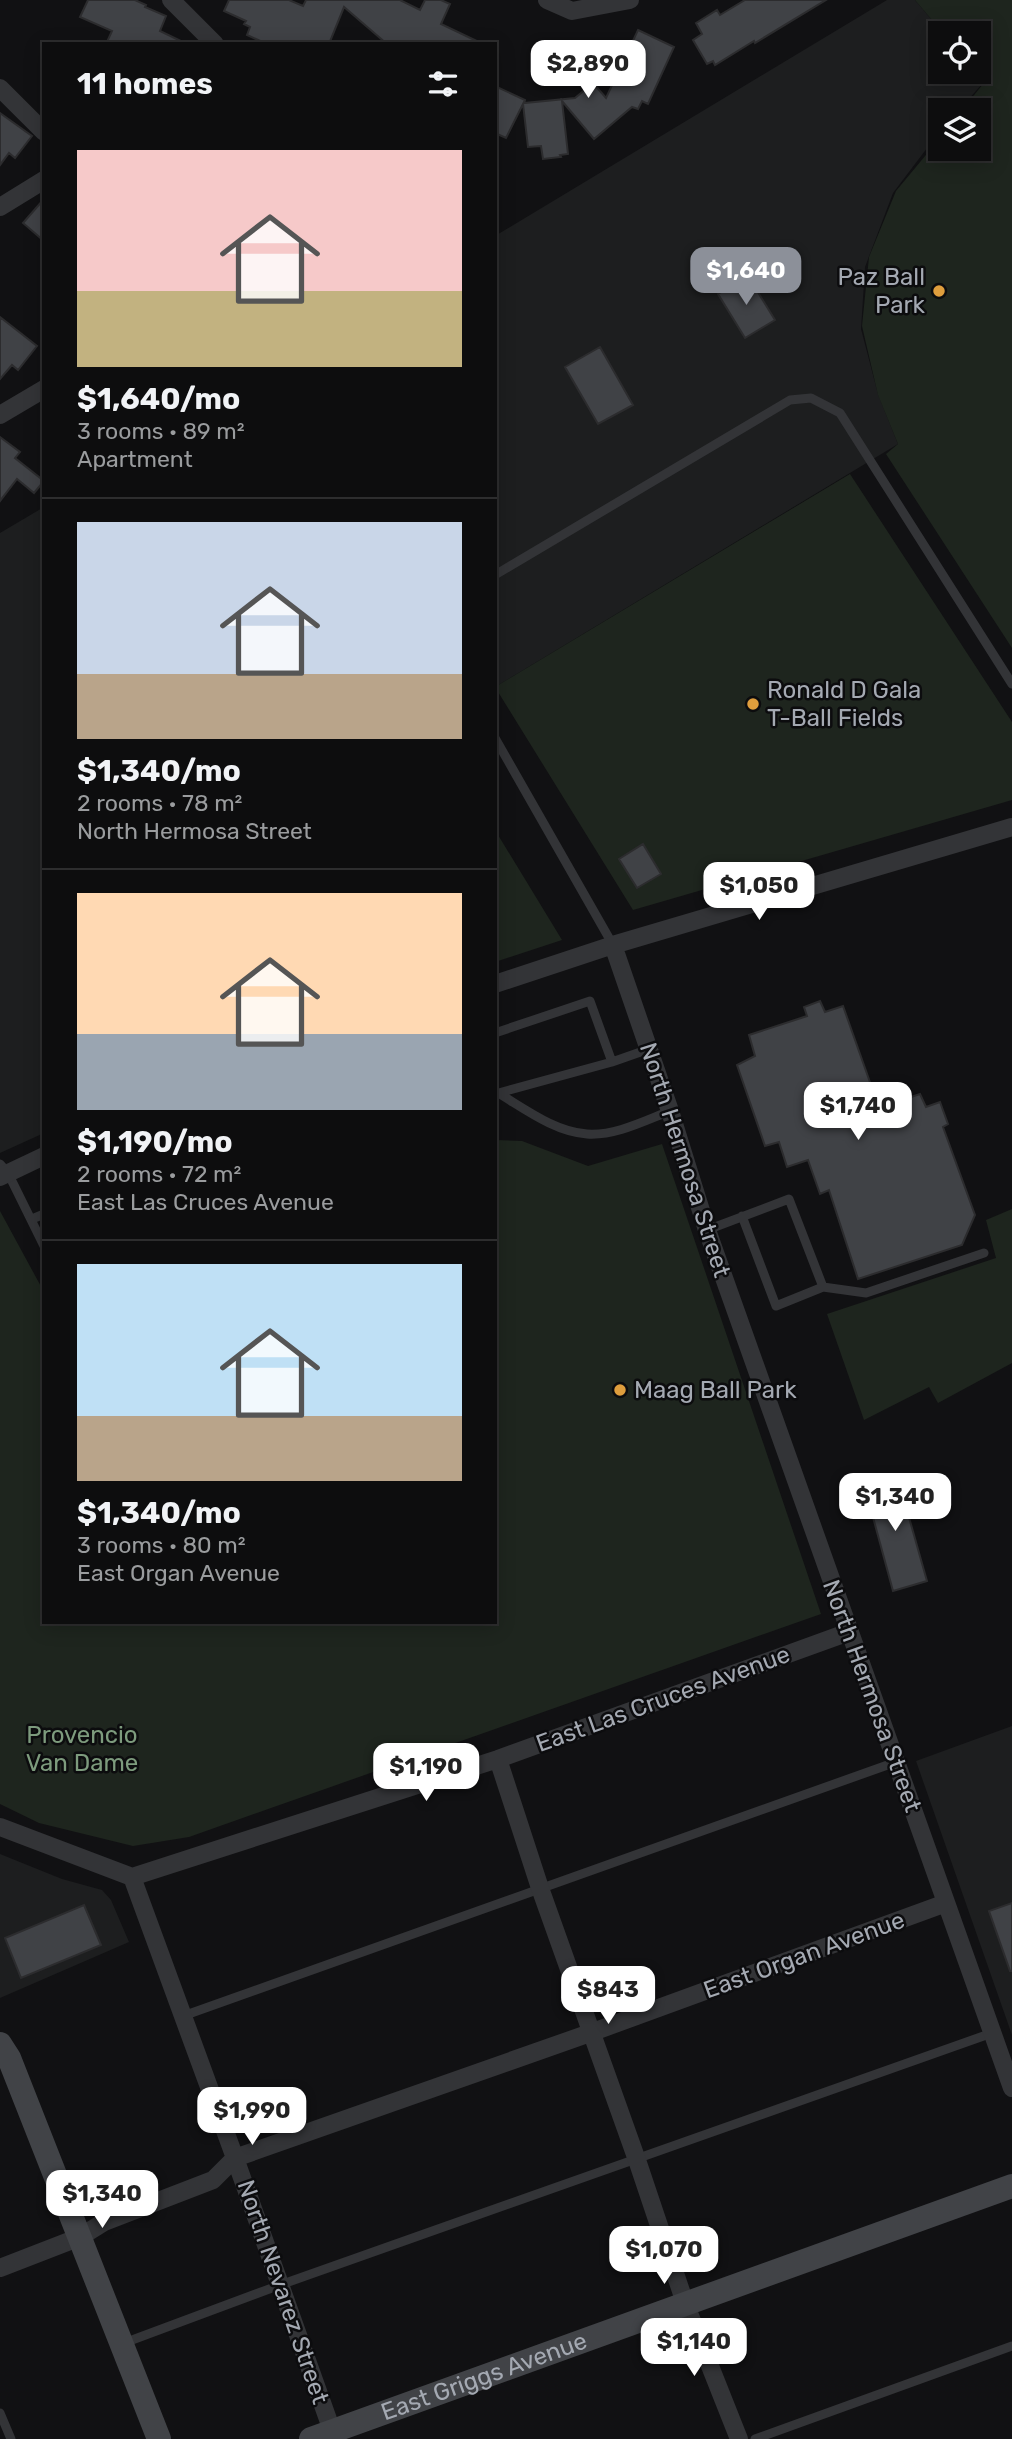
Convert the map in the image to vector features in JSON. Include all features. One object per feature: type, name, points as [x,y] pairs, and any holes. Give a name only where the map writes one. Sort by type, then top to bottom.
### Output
[{"type":"street","points":[[172,0],[213,42]]},
{"type":"street","points":[[547,0],[572,11],[630,0]]},
{"type":"street","points":[[0,88],[42,130]]},
{"type":"street","points":[[0,207],[42,181]]},
{"type":"street","points":[[0,415],[42,390]]},
{"type":"street","points":[[497,983],[613,945],[1012,827]]},
{"type":"street","name":"North Hermosa Street","points":[[613,945],[670,1111],[707,1230],[1012,2088]]},
{"type":"street","points":[[3,1171],[42,1157]]},
{"type":"street","name":"East Las Cruces Avenue","points":[[132,1877],[498,1759],[849,1632]]},
{"type":"street","points":[[498,1759],[540,1888],[685,2303],[739,2439]]},
{"type":"street","points":[[0,1827],[132,1877]]},
{"type":"street","name":"North Nevarez Street","points":[[132,1877],[280,2285],[326,2437]]},
{"type":"street","name":"East Organ Avenue","points":[[0,2268],[80,2237],[104,2222],[213,2179],[235,2158],[590,2033],[946,1903]]},
{"type":"street","points":[[3,2055],[80,2237],[159,2439]]},
{"type":"street","name":"East Griggs Avenue","points":[[326,2437],[685,2303],[1012,2186]]},
{"type":"lane","points":[[497,574],[790,400],[811,398],[840,413],[1012,684]]},
{"type":"lane","points":[[497,742],[613,945]]},
{"type":"lane","points":[[497,1032],[590,1001],[612,1062]]},
{"type":"lane","points":[[497,1094],[649,1049]]},
{"type":"lane","points":[[497,1094],[541,1119],[586,1134],[607,1132],[670,1111]]},
{"type":"lane","points":[[3,1171],[32,1219],[42,1242]]},
{"type":"lane","points":[[707,1230],[789,1199],[823,1287]]},
{"type":"lane","points":[[32,1219],[42,1215]]},
{"type":"lane","points":[[743,1216],[776,1306],[823,1287],[866,1293],[984,1253]]},
{"type":"lane","points":[[183,2016],[895,1762]]},
{"type":"lane","points":[[122,2343],[992,2033]]},
{"type":"lane","points":[[755,2439],[1012,2346]]},
{"type":"lane","points":[[0,2413],[10,2439]]},
{"type":"shaded area","points":[[887,0],[915,0],[933,21],[928,21],[928,84],[982,84],[970,98],[928,98],[928,147],[893,193],[865,267],[861,329],[878,394],[898,444],[497,686],[497,235]]},
{"type":"shaded area","points":[[42,508],[42,1134],[0,1153],[0,533]]},
{"type":"shaded area","points":[[1012,1726],[1012,2035],[916,1761]]},
{"type":"shaded area","points":[[0,1854],[62,1879],[102,1890],[111,1900],[129,1942],[0,1998]]},
{"type":"green space","name":"Paz Ball Park","points":[[915,0],[1012,0],[1012,648],[886,454],[898,444],[878,395],[862,326],[869,257],[896,191],[928,152],[928,161],[991,161],[991,98],[972,98],[983,84],[991,84],[991,21],[933,21]]},
{"type":"green space","name":"Ronald D Gala T-Ball Fields","points":[[850,474],[1012,722],[1012,800],[633,910],[497,690],[497,686]]},
{"type":"green space","points":[[497,833],[562,940],[497,961]]},
{"type":"green space","name":"Maag Ball Park","points":[[497,1140],[522,1141],[588,1166],[662,1144],[821,1614],[189,1837],[133,1846],[39,1823],[0,1804],[0,1211],[42,1288],[42,1624],[497,1624]]},
{"type":"green space","points":[[1012,1209],[1012,1363],[938,1403],[929,1387],[864,1420],[827,1314],[996,1258],[986,1220]]},
{"type":"building","points":[[88,0],[135,0],[166,16],[160,31],[183,42],[107,42],[112,31],[80,17]]},
{"type":"building","points":[[229,0],[289,0],[303,6],[306,0],[400,0],[420,10],[425,0],[441,0],[450,4],[441,24],[479,42],[385,42],[344,7],[330,42],[263,42],[247,35],[250,27],[244,24],[246,21],[224,11]]},
{"type":"building","points":[[745,0],[826,0],[715,65],[713,61],[707,64],[693,40],[702,34],[696,23],[717,10],[720,15]]},
{"type":"building","points":[[638,30],[674,47],[648,104],[642,101],[638,109],[632,107],[594,139],[562,101],[568,154],[543,159],[541,146],[528,147],[523,104],[506,138],[497,134],[497,87],[525,100],[524,103],[575,98],[593,83],[606,98]]},
{"type":"building","points":[[0,113],[32,136],[15,158],[9,153],[0,165]]},
{"type":"building","points":[[42,201],[42,239],[23,223]]},
{"type":"building","points":[[748,276],[775,320],[745,338],[718,294]]},
{"type":"building","points":[[0,317],[37,346],[18,370],[12,365],[0,379]]},
{"type":"building","points":[[600,347],[633,405],[598,424],[565,367]]},
{"type":"building","points":[[0,437],[20,452],[15,458],[42,479],[42,483],[34,493],[17,479],[0,501]]},
{"type":"building","points":[[643,844],[661,874],[637,888],[619,859]]},
{"type":"building","points":[[820,1001],[825,1012],[843,1006],[877,1102],[896,1094],[899,1101],[920,1094],[926,1107],[940,1102],[948,1124],[943,1127],[975,1215],[962,1245],[858,1279],[829,1190],[820,1194],[808,1160],[787,1167],[779,1142],[765,1146],[737,1065],[755,1056],[749,1035],[807,1016],[804,1007]]},
{"type":"building","points":[[897,1475],[927,1581],[893,1591],[864,1484]]},
{"type":"building","points":[[1012,1903],[1012,1971],[1010,1971],[989,1911]]},
{"type":"building","points":[[84,1905],[101,1945],[21,1978],[5,1938]]},
{"type":"place","name":"Paz Ball Park","points":[[939,291]]},
{"type":"place","name":"Ronald D Gala T-Ball Fields","points":[[753,704]]},
{"type":"place","name":"Maag Ball Park","points":[[620,1390]]},
{"type":"park label","name":"Provencio Van Dame","points":[[82,1749]]}]
